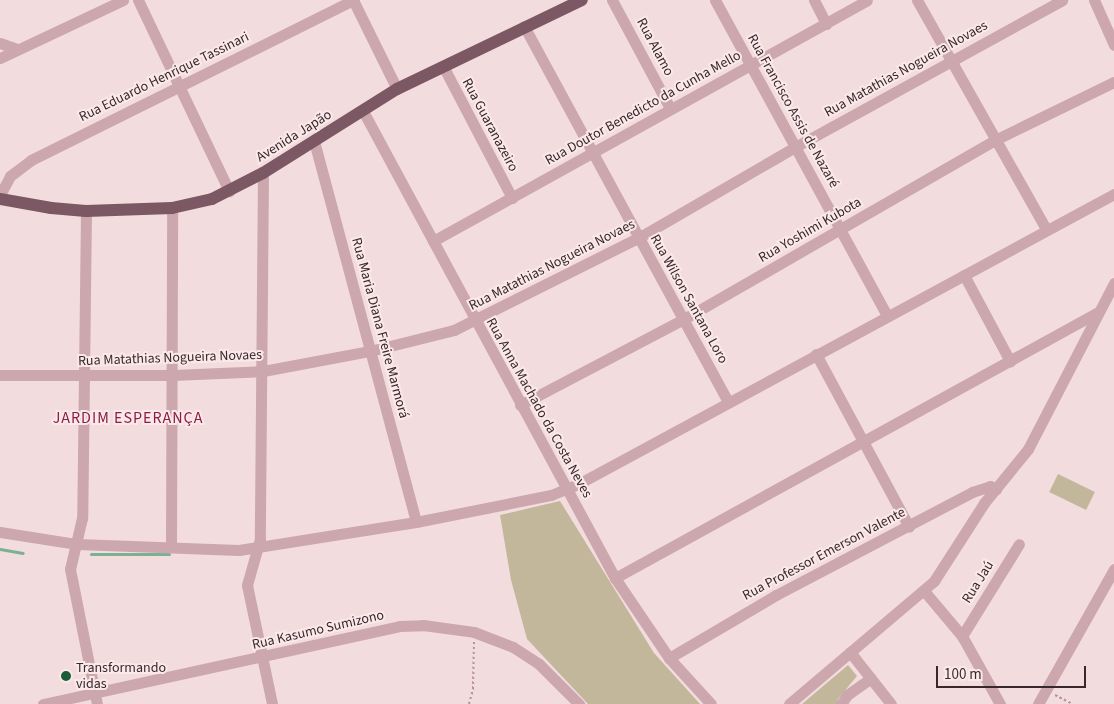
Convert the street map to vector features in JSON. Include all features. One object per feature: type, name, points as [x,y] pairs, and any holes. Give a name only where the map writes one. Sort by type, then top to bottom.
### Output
[{"type":"main road","name":"Avenida Japão","points":[[0,199],[51,208],[86,210],[172,208],[212,199],[263,173],[397,89],[564,4],[582,0]]},
{"type":"street","points":[[0,58],[124,0]]},
{"type":"street","points":[[138,0],[229,191]]},
{"type":"street","points":[[354,0],[397,89]]},
{"type":"street","name":"Rua Eduardo Henrique Tassinari","points":[[0,194],[19,167],[179,85],[354,0]]},
{"type":"street","name":"Rua Alamo","points":[[612,0],[670,108]]},
{"type":"street","name":"Rua Francisco Assis de Nazaré","points":[[716,0],[888,316]]},
{"type":"street","points":[[814,0],[826,24]]},
{"type":"street","name":"Rua Doutor Benedicto da Cunha Mello","points":[[433,241],[867,0]]},
{"type":"street","points":[[917,0],[1046,229]]},
{"type":"street","name":"Rua Matathias Nogueira Novaes","points":[[0,375],[173,375],[263,371],[370,351],[475,322],[638,238],[795,147],[1062,0]]},
{"type":"street","points":[[1094,0],[1114,45]]},
{"type":"street","name":"Rua Wilson Santana Loro","points":[[524,26],[728,402]]},
{"type":"street","points":[[0,43],[17,49]]},
{"type":"street","name":"Rua Guaranazeiro","points":[[443,66],[512,198]]},
{"type":"street","name":"Rua Yoshimi Kubota","points":[[520,405],[682,320],[997,139],[1114,82]]},
{"type":"street","name":"Rua Anna Machado da Costa Neves","points":[[363,111],[475,322],[615,578],[669,658],[710,704]]},
{"type":"street","name":"Rua Maria Diana Freire Marmorá","points":[[314,141],[416,522]]},
{"type":"street","points":[[263,173],[263,371],[258,549],[247,585],[272,704]]},
{"type":"street","points":[[0,532],[77,544],[258,549],[416,522],[566,490],[1046,229],[1114,194]]},
{"type":"street","points":[[170,546],[173,375],[172,208]]},
{"type":"street","points":[[86,210],[82,376],[82,518],[70,568],[71,584],[95,698]]},
{"type":"street","points":[[964,275],[1010,361]]},
{"type":"street","points":[[789,704],[925,592],[996,488],[1028,450],[1114,283]]},
{"type":"street","points":[[615,578],[1098,312]]},
{"type":"street","points":[[816,354],[909,527]]},
{"type":"street","name":"Rua Professor Emerson Valente","points":[[669,658],[776,595],[909,527],[972,492],[990,486],[996,488]]},
{"type":"street","name":"Rua Jaú","points":[[962,636],[1019,544]]},
{"type":"street","points":[[1038,704],[1114,569]]},
{"type":"street","points":[[925,592],[962,636],[1000,704]]},
{"type":"street","name":"Rua Kasumo Sumizono","points":[[43,704],[95,698],[400,626],[446,626],[474,632],[513,647],[539,664],[579,704]]},
{"type":"street","points":[[850,652],[891,704]]},
{"type":"street","points":[[841,704],[846,696],[871,678]]},
{"type":"path","points":[[469,704],[473,689],[474,632]]},
{"type":"path","points":[[1047,690],[1073,704]]},
{"type":"shaded area","points":[[1058,474],[1095,492],[1086,510],[1049,492]]},
{"type":"shaded area","points":[[560,501],[654,653],[700,704],[588,704],[527,639],[511,580],[500,515]]},
{"type":"shaded area","points":[[848,665],[857,676],[838,699],[837,704],[802,704]]},
{"type":"waterway","points":[[0,549],[23,553]]},
{"type":"waterway","points":[[91,554],[169,554]]},
{"type":"place","name":"Transformando vidas","points":[[66,676]]},
{"type":"district","name":"JARDIM ESPERANÇA","points":[[128,418]]}]
